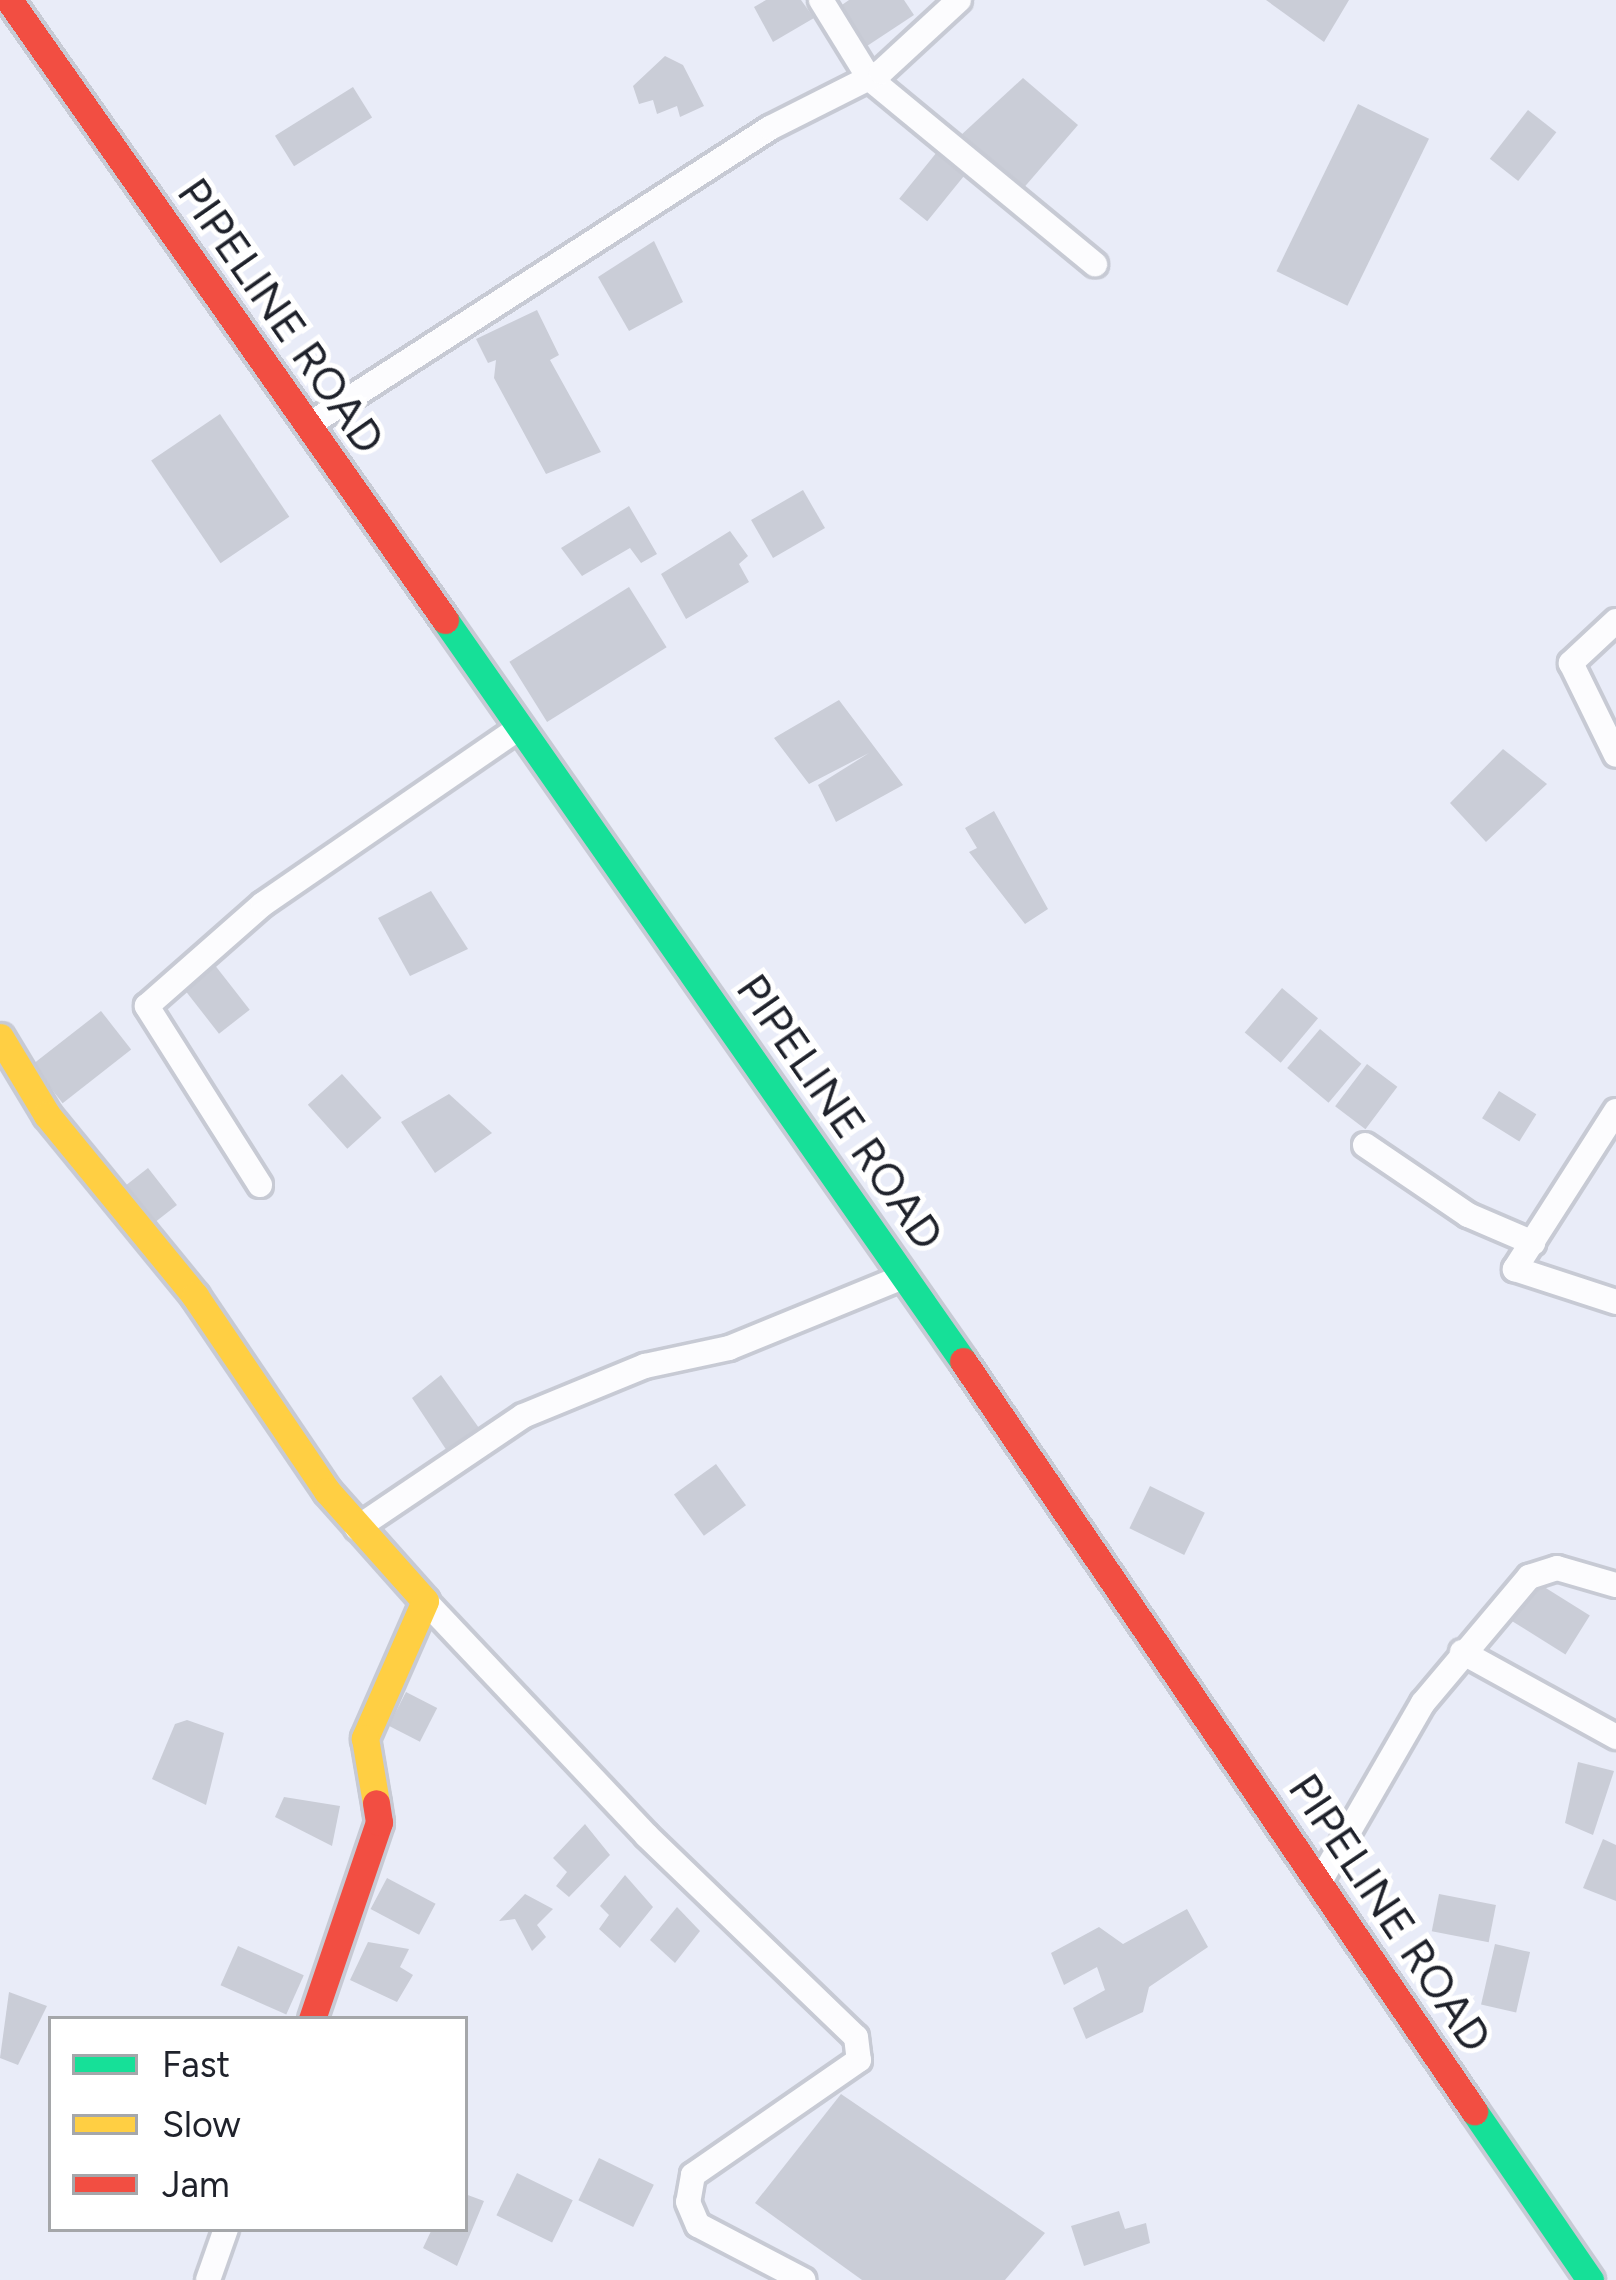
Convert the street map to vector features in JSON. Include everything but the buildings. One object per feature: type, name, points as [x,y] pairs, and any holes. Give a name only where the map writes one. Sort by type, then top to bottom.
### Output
[{"type":"street","name":"PIPELINE ROAD","points":[[9,0],[905,1276],[1590,2280]]},
{"type":"street","points":[[821,0],[868,78],[1095,264]]},
{"type":"street","points":[[307,426],[770,128],[868,78],[959,0]]},
{"type":"street","points":[[1616,621],[1571,663],[1616,755]]},
{"type":"street","points":[[260,1185],[147,1006],[262,904],[518,729]]},
{"type":"street","points":[[0,1037],[46,1115],[195,1296],[357,1528],[646,1835],[856,2037],[860,2060],[693,2175],[688,2202],[698,2225],[803,2280]]},
{"type":"street","points":[[1616,1111],[1515,1269],[1616,1302]]},
{"type":"street","points":[[1364,1145],[1468,1215],[1533,1243]]},
{"type":"street","points":[[357,1528],[523,1416],[645,1366],[729,1348],[905,1276]]},
{"type":"street","points":[[1319,1883],[1462,1652],[1529,1577],[1557,1568],[1616,1585]]},
{"type":"street","points":[[313,2016],[379,1822],[365,1738],[425,1601]]},
{"type":"street","points":[[1462,1652],[1616,1737]]},
{"type":"street","points":[[208,2280],[225,2232]]},
{"type":"traffic: fast","points":[[445,620],[963,1361]]},
{"type":"traffic: fast","points":[[1474,2111],[1590,2280]]},
{"type":"traffic: slow","points":[[0,1037],[47,1115],[195,1296],[327,1491],[425,1601],[365,1738],[376,1803]]},
{"type":"traffic: jam","points":[[9,0],[445,620]]},
{"type":"traffic: jam","points":[[963,1361],[1474,2111]]},
{"type":"traffic: jam","points":[[313,2016],[379,1822],[376,1803]]}]
